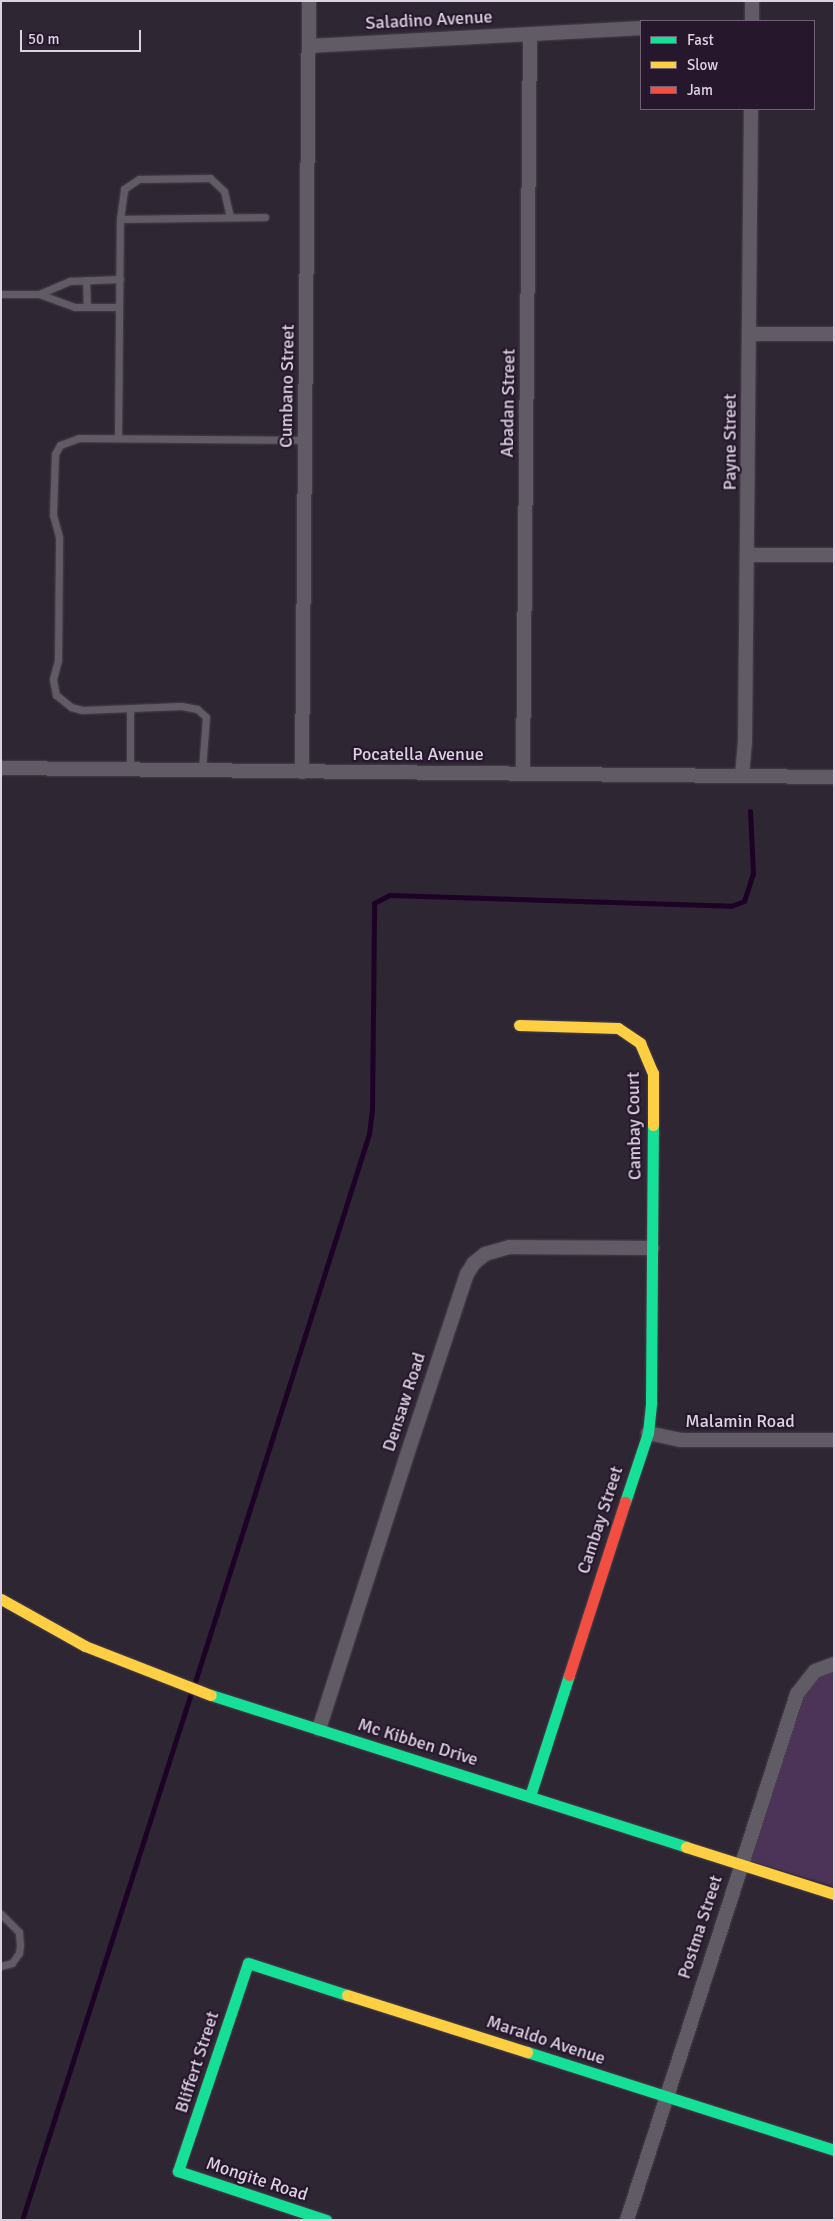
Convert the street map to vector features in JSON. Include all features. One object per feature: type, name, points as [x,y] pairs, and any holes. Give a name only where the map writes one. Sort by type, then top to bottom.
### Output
[{"type":"street","name":"Cumbano Street","points":[[302,772],[309,1]]},
{"type":"street","points":[[752,1],[752,20]]},
{"type":"street","name":"Saladino Avenue","points":[[309,46],[640,28]]},
{"type":"street","name":"Abadan Street","points":[[523,774],[530,34]]},
{"type":"street","name":"Payne Street","points":[[742,776],[748,554],[751,110]]},
{"type":"street","points":[[750,334],[834,334]]},
{"type":"street","points":[[748,554],[834,555]]},
{"type":"street","name":"Pocatella Avenue","points":[[1,768],[834,776]]},
{"type":"street","name":"Cambay Court","points":[[518,1025],[608,1026],[627,1033],[640,1043],[653,1073],[652,1248]]},
{"type":"street","name":"Densaw Road","points":[[319,1729],[442,1349],[467,1274],[474,1263],[485,1254],[509,1247],[652,1248]]},
{"type":"street","name":"Cambay Street","points":[[530,1796],[648,1433],[651,1402],[652,1248]]},
{"type":"street","name":"Malamin Road","points":[[648,1433],[680,1440],[834,1440]]},
{"type":"street","name":"Mc Kibben Drive","points":[[1,1599],[85,1646],[136,1669],[834,1894]]},
{"type":"street","name":"Postma Street","points":[[627,2220],[740,1865],[797,1694],[815,1671],[834,1664]]},
{"type":"street","name":"Maraldo Avenue","points":[[248,1964],[834,2150]]},
{"type":"street","name":"Bliffert Street","points":[[178,2171],[248,1964]]},
{"type":"street","name":"Mongite Road","points":[[178,2171],[326,2220]]},
{"type":"lane","points":[[118,437],[120,219],[124,189],[130,183],[139,179],[210,178],[224,191],[230,217]]},
{"type":"lane","points":[[120,219],[265,217]]},
{"type":"lane","points":[[38,294],[70,281],[120,279]]},
{"type":"lane","points":[[86,280],[87,307]]},
{"type":"lane","points":[[1,294],[38,294],[75,307],[119,307]]},
{"type":"lane","points":[[202,770],[207,733],[206,717],[202,713],[181,706],[130,708],[71,707],[56,695],[53,679],[58,660],[59,537],[53,516],[55,454],[69,439],[118,437],[305,440]]},
{"type":"lane","points":[[130,708],[130,769]]},
{"type":"lane","points":[[1,1914],[18,1932],[20,1945],[19,1953],[12,1964],[1,1966]]},
{"type":"shaded area","points":[[834,1670],[834,1886],[748,1860],[805,1694],[820,1675]]},
{"type":"waterway","points":[[194,1685],[369,1134],[372,1110],[374,903],[390,895],[731,906],[744,901],[753,874],[750,811]]},
{"type":"waterway","points":[[22,2220],[191,1693]]},
{"type":"traffic: fast","points":[[625,1502],[648,1433],[651,1402],[653,1125]]},
{"type":"traffic: fast","points":[[530,1796],[569,1675]]},
{"type":"traffic: fast","points":[[211,1695],[686,1847]]},
{"type":"traffic: fast","points":[[326,2220],[178,2171],[248,1963],[347,1995]]},
{"type":"traffic: fast","points":[[527,2052],[834,2150]]},
{"type":"traffic: slow","points":[[519,1025],[618,1028],[640,1043],[653,1073],[653,1125]]},
{"type":"traffic: slow","points":[[1,1599],[85,1646],[211,1695]]},
{"type":"traffic: slow","points":[[686,1847],[834,1894]]},
{"type":"traffic: slow","points":[[347,1995],[527,2052]]},
{"type":"traffic: jam","points":[[569,1675],[625,1502]]}]
